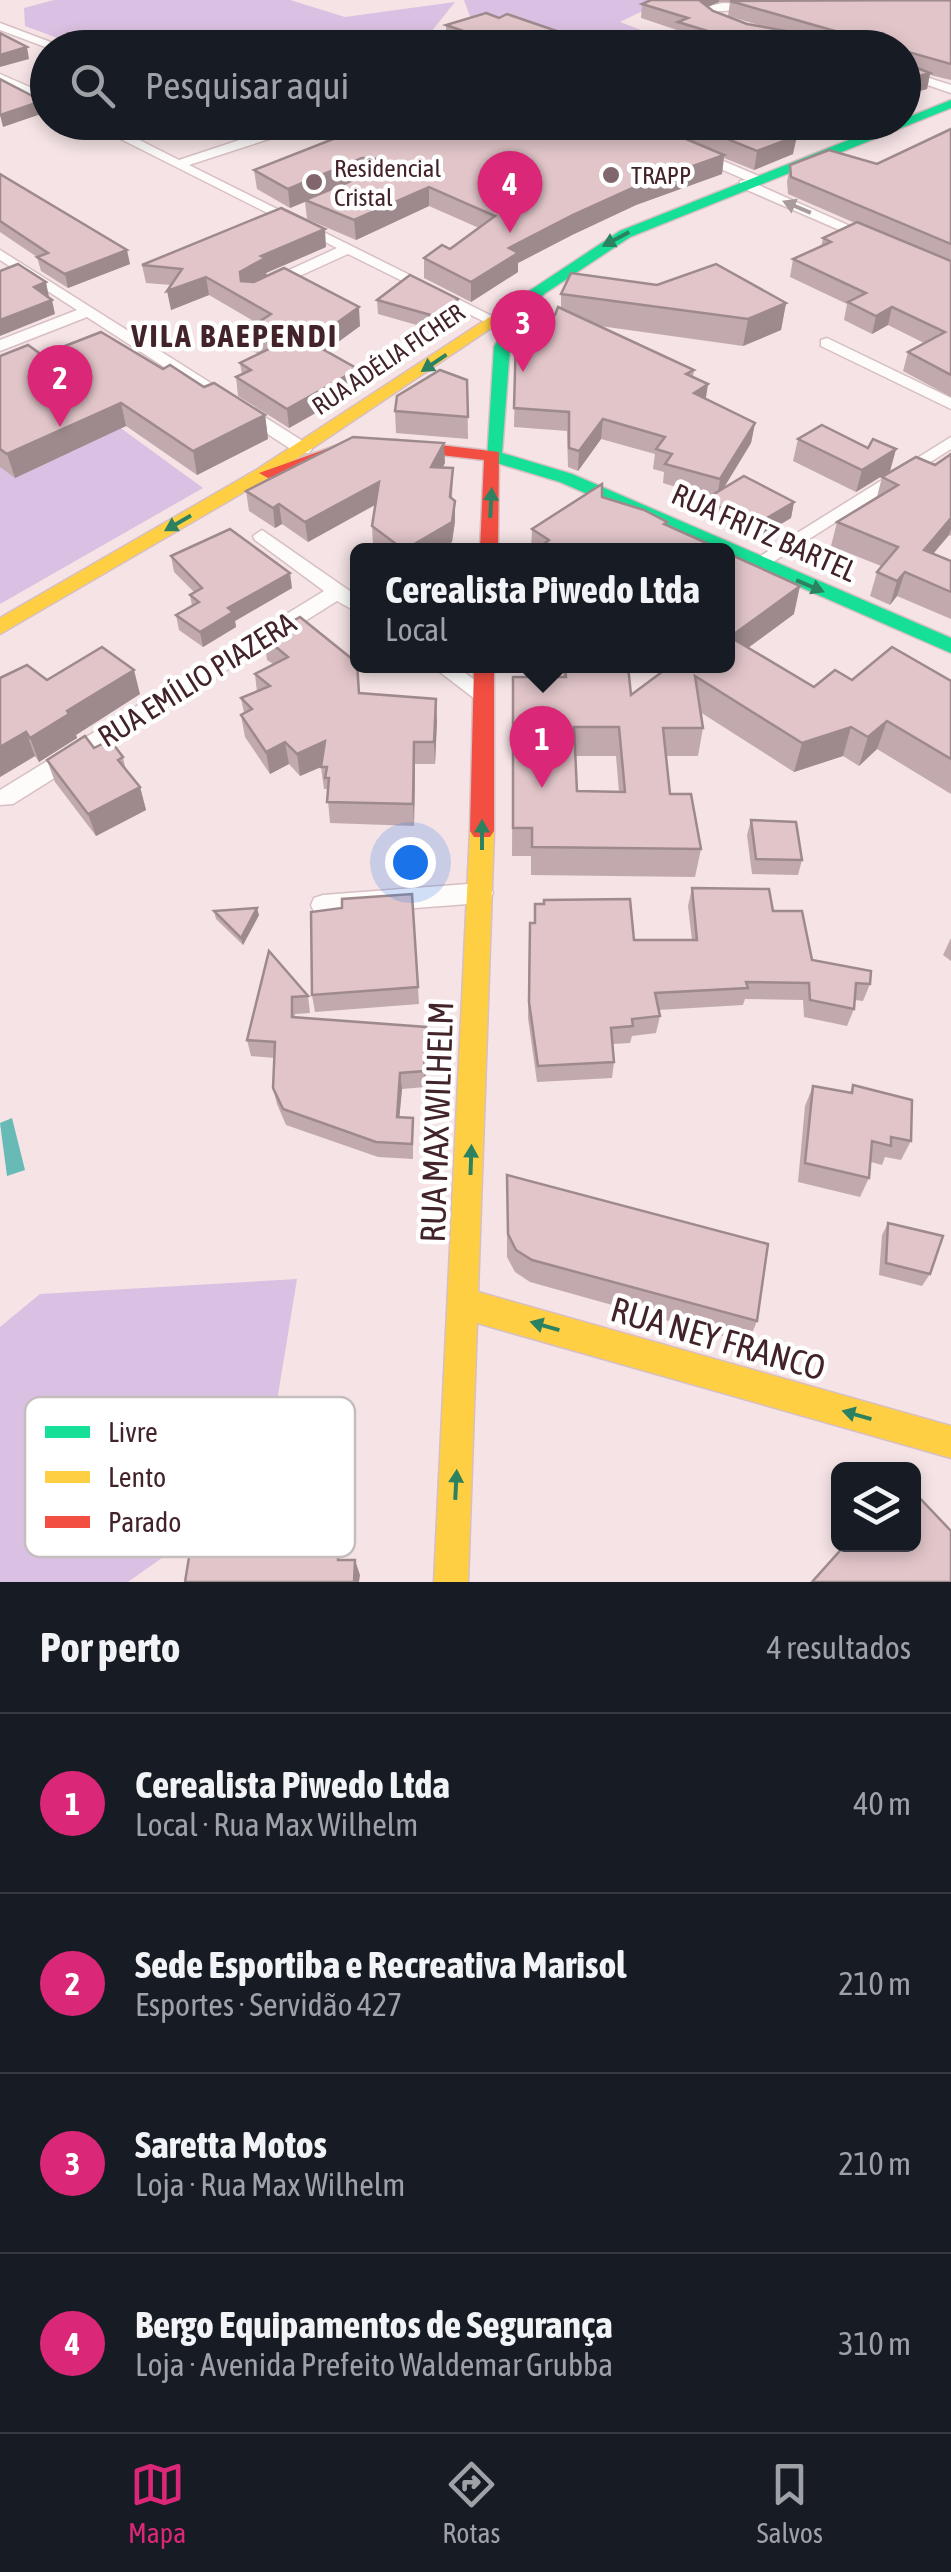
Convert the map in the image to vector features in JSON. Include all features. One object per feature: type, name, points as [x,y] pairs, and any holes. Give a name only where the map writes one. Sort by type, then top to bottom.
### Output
[{"type":"main road","name":"RUA ADÉLIA FICHER","points":[[921,116],[951,104]]},
{"type":"main road","name":"RUA ADÉLIA FICHER","points":[[262,474],[625,234],[858,140]]},
{"type":"main road","points":[[489,543],[502,347],[515,320],[542,286]]},
{"type":"main road","name":"RUA FRITZ BARTEL","points":[[262,474],[352,444],[493,456],[566,478],[711,543]]},
{"type":"main road","points":[[0,627],[262,474]]},
{"type":"main road","name":"RUA FRITZ BARTEL","points":[[735,554],[951,646]]},
{"type":"main road","name":"RUA MAX WILHELM","points":[[451,1582],[482,893],[484,673]]},
{"type":"main road","name":"RUA NEY FRANCO","points":[[465,1304],[951,1442]]},
{"type":"street","points":[[734,28],[705,16],[703,10],[714,6],[771,8]]},
{"type":"street","points":[[0,26],[30,38]]},
{"type":"street","points":[[0,77],[30,91]]},
{"type":"street","points":[[921,79],[951,90]]},
{"type":"street","points":[[129,140],[494,321]]},
{"type":"street","points":[[178,164],[252,140]]},
{"type":"street","points":[[685,148],[882,244]]},
{"type":"street","points":[[286,219],[302,212]]},
{"type":"street","points":[[251,293],[346,250]]},
{"type":"street","points":[[0,254],[302,448]]},
{"type":"street","points":[[0,346],[88,311]]},
{"type":"street","points":[[827,344],[951,404]]},
{"type":"street","points":[[758,564],[951,442]]},
{"type":"street","name":"RUA EMÍLIO PIAZERA","points":[[262,536],[350,601]]},
{"type":"street","name":"RUA EMÍLIO PIAZERA","points":[[5,798],[338,592]]},
{"type":"street","points":[[452,673],[482,694]]},
{"type":"street","points":[[323,905],[482,893]]},
{"type":"shaded area","points":[[54,0],[290,0],[345,17],[455,2],[433,30],[36,30],[25,26],[24,8]]},
{"type":"shaded area","points":[[464,0],[665,0],[620,22],[641,30],[503,30],[472,22]]},
{"type":"shaded area","points":[[23,357],[203,488],[0,604],[0,367]]},
{"type":"shaded area","points":[[297,1279],[278,1397],[25,1397],[25,1557],[163,1557],[128,1582],[0,1582],[0,1327],[40,1294]]},
{"type":"water","points":[[12,1118],[25,1170],[7,1176],[0,1123]]},
{"type":"building","points":[[651,0],[699,0],[713,11],[747,24],[780,30],[704,30],[678,22],[688,18],[642,4]]},
{"type":"building","points":[[951,0],[951,64],[921,56],[921,30],[832,30],[730,1]]},
{"type":"building","points":[[486,13],[499,18],[507,14],[554,30],[460,30],[446,25]]},
{"type":"building","points":[[0,33],[27,47],[0,55]]},
{"type":"building","points":[[0,79],[30,95],[30,105],[0,115]]},
{"type":"building","points":[[951,129],[951,244],[791,177],[790,165],[829,150],[877,164]]},
{"type":"building","points":[[331,140],[689,140],[724,155],[637,186],[573,215],[509,248],[518,253],[471,282],[424,258],[442,245],[450,249],[495,216],[429,187],[354,220],[305,200],[375,171],[377,159],[362,158],[288,189],[254,170]]},
{"type":"building","points":[[730,140],[786,140],[757,151]]},
{"type":"building","points":[[0,174],[127,250],[65,274],[37,257],[48,253],[0,221]]},
{"type":"building","points":[[281,208],[325,229],[261,256],[265,258],[240,272],[241,281],[254,282],[284,268],[359,307],[310,342],[358,369],[287,409],[236,377],[251,370],[240,363],[277,345],[245,331],[271,314],[206,277],[167,291],[182,269],[142,265]]},
{"type":"building","points":[[857,222],[951,261],[951,375],[908,352],[945,332],[892,307],[876,316],[848,302],[866,293],[793,259],[831,242],[823,238]]},
{"type":"building","points":[[18,264],[46,282],[34,287],[52,300],[0,320],[0,271]]},
{"type":"building","points":[[716,264],[786,303],[748,319],[561,294],[571,273],[657,285]]},
{"type":"building","points":[[410,275],[458,299],[438,317],[377,300]]},
{"type":"building","points":[[558,307],[694,370],[686,374],[708,384],[694,393],[755,423],[720,479],[665,464],[672,454],[656,449],[665,437],[603,419],[579,451],[569,448],[569,412],[514,408],[516,337],[555,315]]},
{"type":"building","points":[[101,332],[163,369],[170,365],[204,387],[214,383],[265,415],[193,451],[121,403],[7,454],[0,449],[0,356],[28,345],[42,355]]},
{"type":"building","points":[[440,370],[467,380],[468,417],[395,411],[397,396]]},
{"type":"building","points":[[822,425],[868,448],[873,439],[896,449],[862,470],[798,439]]},
{"type":"building","points":[[353,437],[444,443],[431,467],[453,468],[450,497],[455,501],[452,522],[416,543],[395,543],[372,526],[379,482],[305,522],[279,504],[273,508],[246,491]]},
{"type":"building","points":[[951,454],[951,518],[924,550],[951,561],[951,592],[905,572],[897,581],[877,572],[898,547],[837,522],[898,485],[882,477],[916,457],[935,465]]},
{"type":"building","points":[[744,476],[794,502],[757,524],[704,500]]},
{"type":"building","points":[[602,484],[602,497],[644,510],[667,522],[664,524],[706,543],[545,543],[549,540],[532,529]]},
{"type":"building","points":[[230,529],[290,573],[228,608],[233,612],[200,632],[176,615],[199,602],[190,595],[202,588],[171,556]]},
{"type":"building","points":[[735,557],[800,586],[735,633]]},
{"type":"building","points":[[300,617],[350,657],[350,673],[358,673],[359,693],[436,699],[434,742],[414,742],[413,804],[327,802],[329,778],[325,778],[327,767],[321,767],[325,741],[297,754],[285,742],[266,752],[241,715],[252,709],[241,698],[270,686],[255,674],[288,657],[264,637]]},
{"type":"building","points":[[735,640],[814,687],[835,670],[852,680],[892,647],[951,681],[951,759],[887,721],[868,737],[851,727],[802,743],[695,676],[703,728],[663,728],[670,794],[691,794],[701,849],[532,847],[532,828],[513,828],[513,677],[629,673],[631,695],[661,673],[735,673]],"holes":[[[574,727],[619,727],[625,792],[577,791]]]},
{"type":"building","points":[[102,647],[134,670],[30,738],[26,732],[0,747],[0,678],[27,665],[47,680]]},
{"type":"building","points":[[85,736],[94,748],[110,740],[123,757],[118,760],[140,787],[88,814],[47,760]]},
{"type":"building","points":[[751,820],[796,822],[802,860],[756,859]]},
{"type":"building","points":[[692,888],[769,889],[773,911],[802,911],[812,960],[871,971],[870,984],[856,983],[854,1009],[810,1000],[809,983],[746,982],[748,988],[655,993],[660,1016],[632,1019],[633,1026],[611,1028],[614,1062],[538,1066],[529,1002],[530,923],[535,923],[535,904],[544,904],[544,900],[630,899],[634,940],[697,940]]},
{"type":"building","points":[[412,894],[418,987],[312,995],[311,912],[342,908],[342,899]]},
{"type":"building","points":[[257,908],[241,938],[214,911]]},
{"type":"building","points":[[269,951],[308,996],[292,997],[292,1017],[426,1027],[424,1071],[400,1073],[397,1117],[413,1118],[412,1144],[376,1142],[283,1109],[273,1088],[275,1042],[247,1040]]},
{"type":"building","points":[[853,1085],[912,1100],[911,1141],[891,1137],[891,1146],[872,1141],[869,1178],[805,1163],[813,1086],[852,1093]]},
{"type":"building","points":[[507,1175],[768,1244],[757,1321],[532,1260],[516,1250],[508,1234]]},
{"type":"building","points":[[888,1223],[943,1236],[930,1274],[886,1263]]},
{"type":"building","points":[[921,1499],[951,1531],[951,1582],[812,1582],[839,1552],[921,1552]]},
{"type":"building","points":[[189,1557],[355,1560],[354,1582],[185,1582]]},
{"type":"traffic: fast","points":[[921,116],[951,104]]},
{"type":"traffic: fast","points":[[507,312],[625,234],[861,140]]},
{"type":"traffic: fast","points":[[542,287],[515,320],[502,347],[493,456],[566,478],[715,543]]},
{"type":"traffic: fast","points":[[735,552],[951,646]]},
{"type":"traffic: slow","points":[[0,627],[262,474],[507,312]]},
{"type":"traffic: slow","points":[[451,1582],[482,831]]},
{"type":"traffic: slow","points":[[465,1304],[951,1442]]},
{"type":"traffic: jam","points":[[268,473],[352,445],[397,445],[493,456],[489,543]]},
{"type":"traffic: jam","points":[[482,831],[484,673]]},
{"type":"place","name":"TRAPP","points":[[611,175]]},
{"type":"place","name":"Residencial Cristal","points":[[314,182]]},
{"type":"place","name":"Bergo Equipamentos de Segurança","points":[[510,233]]},
{"type":"place","name":"Saretta Motos","points":[[523,372]]},
{"type":"place","name":"Sede Esportiba e Recreativa Marisol","points":[[60,427]]},
{"type":"place","name":"Cerealista Piwedo Ltda","points":[[542,788]]},
{"type":"district","name":"VILA BAEPENDI","points":[[235,336]]}]
